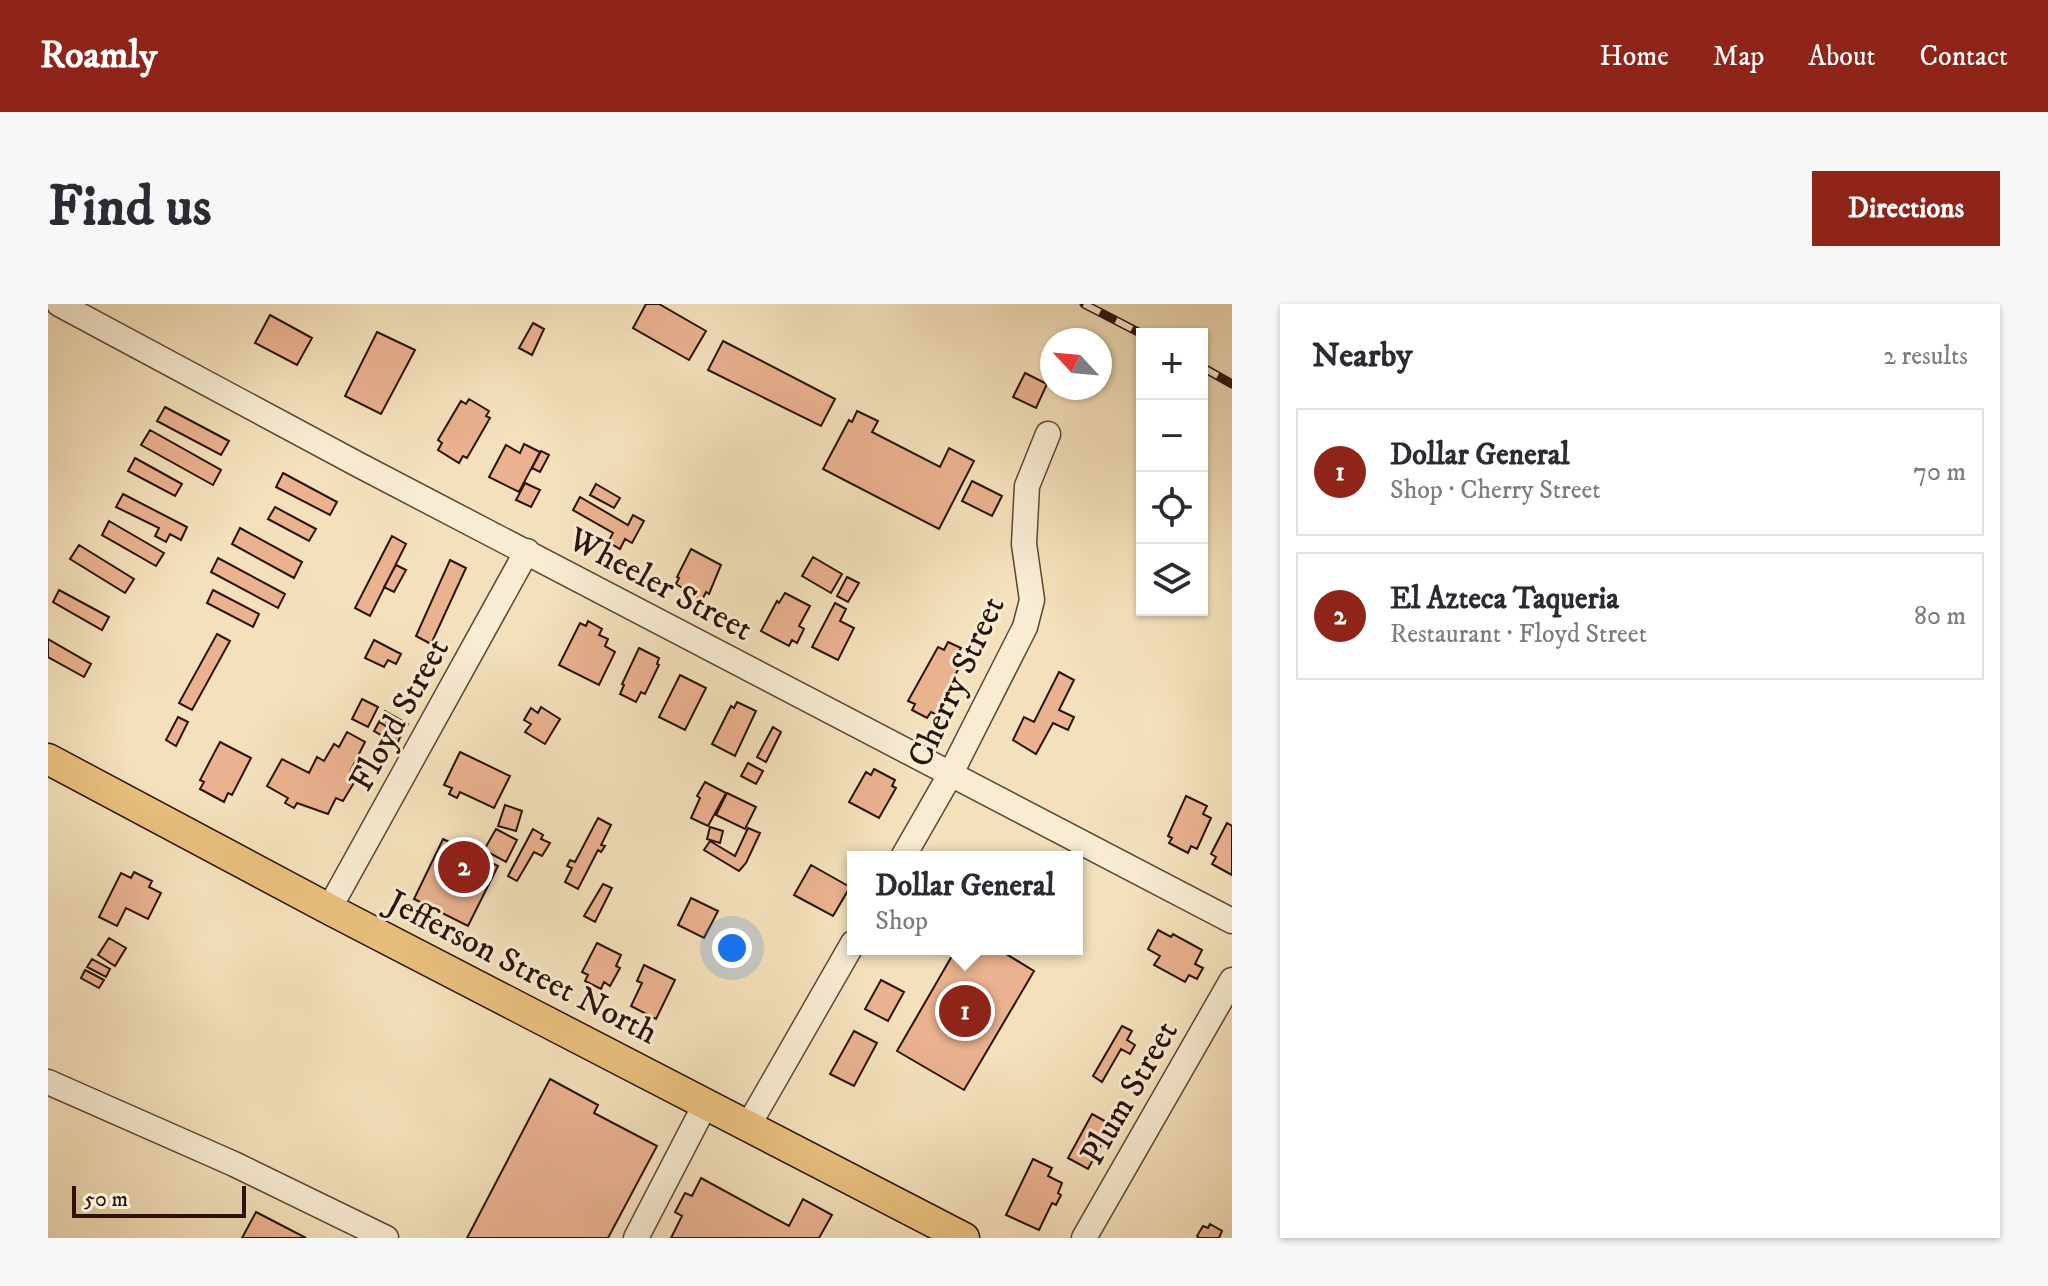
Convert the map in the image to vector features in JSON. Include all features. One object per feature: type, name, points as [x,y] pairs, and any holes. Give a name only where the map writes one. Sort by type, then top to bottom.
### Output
[{"type":"main road","name":"Jefferson Street North","points":[[48,759],[329,909],[706,1103],[933,1231],[964,1238]]},
{"type":"street","name":"Wheeler Street","points":[[59,304],[359,465],[1232,921]]},
{"type":"street","name":"Cherry Street","points":[[906,851],[950,775],[1025,627],[1032,600],[1024,544],[1027,486],[1048,434]]},
{"type":"street","name":"Floyd Street","points":[[329,909],[527,551]]},
{"type":"street","points":[[748,1126],[847,953]]},
{"type":"street","name":"Plum Street","points":[[1084,1238],[1232,980]]},
{"type":"street","points":[[48,1082],[234,1164],[386,1238]]},
{"type":"street","points":[[636,1238],[706,1103]]},
{"type":"building","points":[[646,304],[659,304],[706,331],[689,360],[633,328]]},
{"type":"building","points":[[270,315],[312,338],[297,365],[255,343]]},
{"type":"building","points":[[533,323],[544,329],[532,355],[519,348]]},
{"type":"building","points":[[377,332],[415,350],[381,414],[345,396]]},
{"type":"building","points":[[723,341],[835,399],[821,426],[708,370]]},
{"type":"building","points":[[1025,373],[1040,380],[1040,399],[1036,408],[1013,397]]},
{"type":"building","points":[[469,399],[489,411],[486,416],[490,418],[467,458],[463,456],[459,463],[438,450],[442,443],[438,440],[461,401],[466,404]]},
{"type":"building","points":[[165,407],[229,441],[221,455],[157,421]]},
{"type":"building","points":[[857,411],[878,421],[872,432],[940,467],[949,448],[974,461],[939,529],[823,469]]},
{"type":"building","points":[[150,430],[221,470],[213,485],[141,445]]},
{"type":"building","points":[[524,444],[540,452],[519,492],[489,477],[506,445],[520,453]]},
{"type":"building","points":[[541,451],[549,455],[540,472],[532,468]]},
{"type":"building","points":[[135,458],[182,484],[175,496],[128,471]]},
{"type":"building","points":[[283,473],[337,502],[330,515],[276,487]]},
{"type":"building","points":[[972,481],[1002,496],[992,516],[962,501]]},
{"type":"building","points":[[525,483],[540,490],[531,507],[516,500]]},
{"type":"building","points":[[596,484],[620,498],[614,508],[590,495]]},
{"type":"building","points":[[123,494],[187,527],[181,540],[170,534],[166,542],[155,536],[159,528],[116,507]]},
{"type":"building","points":[[580,497],[628,525],[633,515],[644,521],[632,543],[625,539],[620,549],[608,542],[613,533],[573,510]]},
{"type":"building","points":[[275,507],[316,529],[309,541],[268,519]]},
{"type":"building","points":[[109,521],[164,553],[156,566],[102,535]]},
{"type":"building","points":[[240,528],[302,562],[294,578],[232,544]]},
{"type":"building","points":[[392,536],[406,544],[370,616],[355,608]]},
{"type":"building","points":[[79,545],[134,579],[125,593],[70,559]]},
{"type":"building","points":[[691,549],[721,565],[709,594],[706,592],[702,600],[676,584]]},
{"type":"building","points":[[813,557],[842,574],[831,593],[802,576]]},
{"type":"building","points":[[218,558],[285,594],[278,608],[211,572]]},
{"type":"building","points":[[450,560],[466,568],[431,644],[416,636]]},
{"type":"building","points":[[396,565],[406,570],[394,592],[384,587]]},
{"type":"building","points":[[847,577],[859,583],[848,602],[837,596]]},
{"type":"building","points":[[59,590],[109,617],[102,630],[53,602]]},
{"type":"building","points":[[213,590],[259,614],[253,627],[207,603]]},
{"type":"building","points":[[785,593],[810,606],[799,626],[804,629],[797,643],[792,640],[789,646],[761,631],[777,601],[779,603]]},
{"type":"building","points":[[835,603],[846,609],[840,621],[854,628],[838,660],[812,647]]},
{"type":"building","points":[[588,621],[602,629],[599,635],[608,639],[605,646],[615,652],[599,685],[559,665],[580,623],[586,626]]},
{"type":"building","points":[[217,634],[230,641],[192,710],[179,703]]},
{"type":"building","points":[[48,639],[91,664],[84,677],[48,657]]},
{"type":"building","points":[[374,640],[401,654],[396,664],[388,660],[384,667],[365,658]]},
{"type":"building","points":[[948,642],[961,648],[957,655],[964,659],[949,686],[953,688],[939,716],[931,712],[927,718],[912,710],[915,704],[908,701],[938,647],[944,650]]},
{"type":"building","points":[[639,648],[659,658],[659,665],[645,694],[641,692],[636,702],[620,694]]},
{"type":"building","points":[[1059,672],[1074,680],[1059,710],[1074,717],[1068,730],[1053,723],[1036,754],[1013,740],[1024,717],[1034,722]]},
{"type":"building","points":[[680,675],[706,688],[685,730],[659,717]]},
{"type":"building","points":[[362,699],[378,707],[368,727],[352,719]]},
{"type":"building","points":[[737,702],[756,711],[735,756],[712,744],[731,706],[734,708]]},
{"type":"building","points":[[541,707],[560,719],[545,744],[525,732],[531,724],[524,720],[531,708],[538,713]]},
{"type":"building","points":[[385,711],[408,724],[401,735],[379,722]]},
{"type":"building","points":[[178,717],[188,722],[176,746],[166,740]]},
{"type":"building","points":[[379,722],[401,735],[397,744],[374,731]]},
{"type":"building","points":[[773,727],[781,732],[766,762],[757,757]]},
{"type":"building","points":[[347,732],[365,742],[350,772],[358,776],[343,801],[336,798],[328,814],[297,803],[294,808],[285,803],[288,798],[267,786],[282,759],[309,773],[317,757],[324,761],[334,744],[339,747]]},
{"type":"building","points":[[220,742],[251,758],[232,795],[228,793],[224,802],[200,789],[204,782],[200,780]]},
{"type":"building","points":[[460,752],[510,776],[494,808],[460,792],[457,798],[449,794],[452,788],[444,785]]},
{"type":"building","points":[[748,763],[763,771],[756,784],[741,776]]},
{"type":"building","points":[[874,769],[895,780],[892,786],[896,788],[879,818],[849,802],[866,772],[871,775]]},
{"type":"building","points":[[705,782],[726,793],[708,826],[691,818]]},
{"type":"building","points":[[727,793],[756,807],[745,829],[716,815]]},
{"type":"building","points":[[1186,796],[1207,806],[1203,814],[1211,818],[1197,849],[1191,846],[1188,853],[1169,843],[1172,838],[1168,836]]},
{"type":"building","points":[[505,805],[522,811],[516,831],[498,826]]},
{"type":"building","points":[[598,818],[611,825],[601,845],[605,846],[601,852],[598,850],[578,889],[565,882],[572,868],[567,866],[570,860],[575,862]]},
{"type":"building","points":[[1227,823],[1232,826],[1232,875],[1212,864],[1216,857],[1211,854]]},
{"type":"building","points":[[710,827],[723,831],[720,843],[707,839]]},
{"type":"building","points":[[748,828],[760,833],[739,871],[704,850],[710,841],[735,856]]},
{"type":"building","points":[[496,829],[517,840],[506,862],[484,850]]},
{"type":"building","points":[[533,829],[543,835],[541,839],[550,843],[542,856],[534,852],[517,881],[508,876]]},
{"type":"building","points":[[443,839],[498,866],[468,926],[414,899]]},
{"type":"building","points":[[811,865],[847,885],[847,892],[833,916],[794,895]]},
{"type":"building","points":[[134,872],[152,881],[149,887],[161,893],[148,919],[126,908],[117,926],[99,917],[121,873],[131,878]]},
{"type":"building","points":[[603,884],[612,888],[595,922],[584,916]]},
{"type":"building","points":[[691,898],[718,911],[704,938],[678,925]]},
{"type":"building","points":[[1158,930],[1171,937],[1173,934],[1202,950],[1195,964],[1203,968],[1197,979],[1189,975],[1185,982],[1154,965],[1160,956],[1148,949]]},
{"type":"building","points":[[109,938],[126,948],[115,966],[98,955]]},
{"type":"building","points":[[597,943],[621,955],[616,966],[620,968],[610,986],[604,982],[601,989],[585,981],[588,975],[582,972]]},
{"type":"building","points":[[953,955],[1008,955],[1034,971],[964,1090],[897,1051]]},
{"type":"building","points":[[92,959],[110,969],[106,977],[87,967]]},
{"type":"building","points":[[644,965],[675,980],[656,1019],[631,1006],[642,983],[637,981]]},
{"type":"building","points":[[85,970],[104,980],[99,988],[81,978]]},
{"type":"building","points":[[881,980],[904,992],[888,1021],[865,1009]]},
{"type":"building","points":[[1122,1026],[1132,1031],[1127,1040],[1135,1045],[1130,1054],[1121,1049],[1102,1082],[1093,1076]]},
{"type":"building","points":[[854,1031],[877,1043],[854,1086],[830,1074]]},
{"type":"building","points":[[550,1079],[598,1105],[594,1113],[657,1146],[608,1238],[467,1238]]},
{"type":"building","points":[[1092,1114],[1112,1125],[1088,1169],[1068,1158]]},
{"type":"building","points":[[1033,1159],[1052,1168],[1048,1176],[1062,1183],[1058,1193],[1061,1195],[1056,1205],[1052,1203],[1039,1230],[1006,1215]]},
{"type":"building","points":[[701,1178],[789,1226],[803,1199],[832,1215],[819,1238],[671,1238],[682,1216],[675,1212],[685,1193],[692,1196]]},
{"type":"building","points":[[256,1212],[306,1238],[242,1238]]},
{"type":"building","points":[[1210,1224],[1222,1231],[1219,1238],[1199,1238],[1197,1236],[1203,1226],[1208,1228]]},
{"type":"railway","points":[[1084,304],[1136,331]]},
{"type":"railway","points":[[1208,370],[1232,384]]},
{"type":"place","name":"El Azteca Taqueria","points":[[464,867]]},
{"type":"place","name":"Dollar General","points":[[965,1011]]}]
